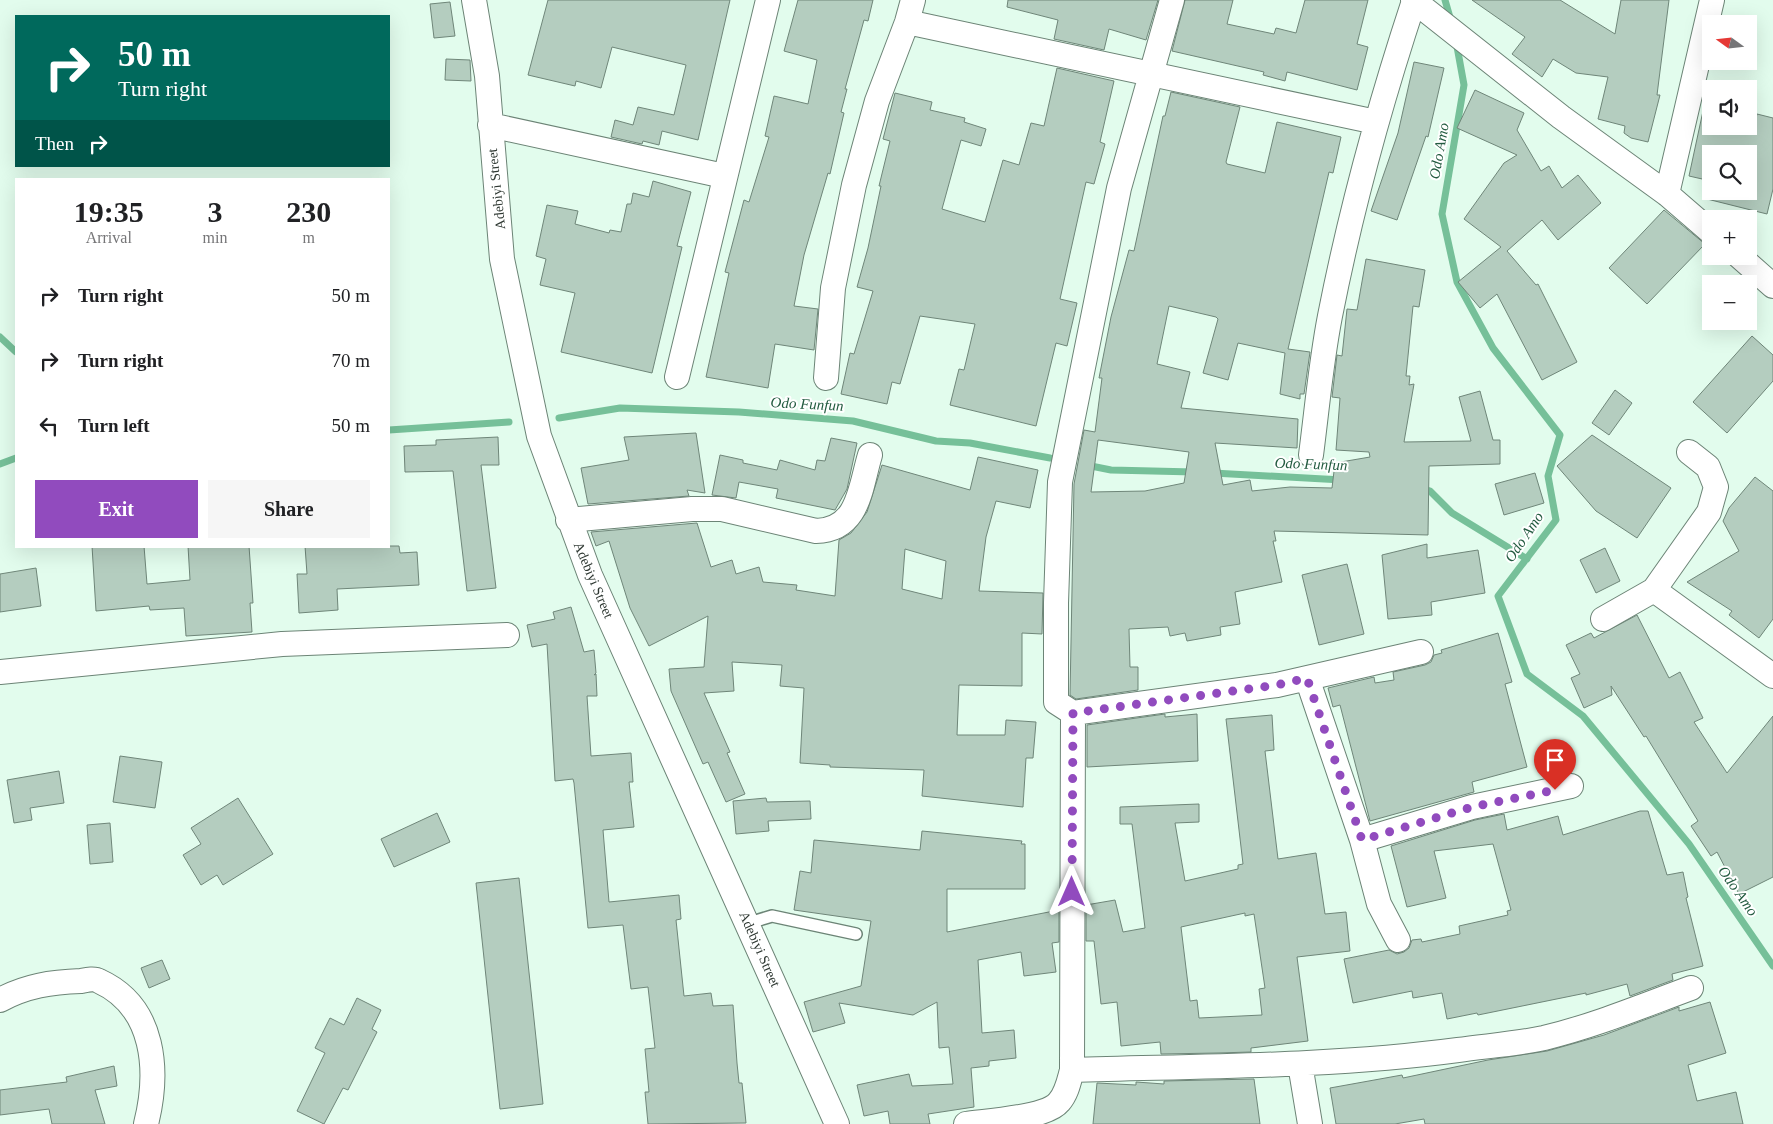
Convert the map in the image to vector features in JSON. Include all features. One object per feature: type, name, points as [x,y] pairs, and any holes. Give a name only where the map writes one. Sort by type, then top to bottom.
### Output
[{"type":"street","name":"Adebiyi Street","points":[[474,0],[487,76],[490,125],[506,278],[539,436],[568,520],[590,576],[837,1124]]},
{"type":"street","points":[[677,377],[768,0]]},
{"type":"street","points":[[1172,0],[1153,73],[1119,188],[1060,482],[1056,603],[1056,702],[1073,713],[1277,685],[1420,652]]},
{"type":"street","points":[[1311,455],[1330,317],[1342,258],[1376,122],[1413,0],[1561,117],[1667,194],[1702,224]]},
{"type":"street","points":[[1667,194],[1712,0]]},
{"type":"street","points":[[826,378],[833,288],[854,185],[876,101],[910,11],[1153,73],[1376,122]]},
{"type":"street","points":[[490,125],[724,176]]},
{"type":"street","points":[[1749,265],[1773,286]]},
{"type":"street","points":[[1603,619],[1654,590],[1710,512],[1716,487],[1708,467],[1689,452]]},
{"type":"street","points":[[568,520],[692,509],[722,509],[816,531],[827,531],[840,526],[850,517],[870,455]]},
{"type":"street","points":[[1654,590],[1773,676]]},
{"type":"street","points":[[0,672],[282,644],[507,636]]},
{"type":"street","points":[[1307,678],[1362,840],[1379,904],[1398,940]]},
{"type":"street","points":[[966,1124],[1040,1112],[1058,1104],[1067,1090],[1072,1070],[1073,713]]},
{"type":"street","points":[[1362,840],[1472,807],[1571,786]]},
{"type":"street","points":[[0,1000],[18,990],[51,982],[98,980],[120,996],[131,1007],[143,1026],[151,1046],[154,1065],[152,1095],[146,1124]]},
{"type":"street","points":[[1072,1070],[1300,1064],[1409,1056],[1542,1038],[1585,1026],[1691,988]]},
{"type":"street","points":[[1300,1064],[1310,1124]]},
{"type":"lane","points":[[748,923],[772,916],[856,934]]},
{"type":"building","points":[[548,0],[730,0],[698,140],[662,131],[659,145],[643,141],[642,144],[611,137],[615,120],[633,125],[638,107],[674,115],[686,65],[612,47],[601,88],[576,81],[575,86],[528,75]]},
{"type":"building","points":[[798,0],[873,0],[868,21],[864,20],[845,89],[847,89],[841,112],[844,113],[830,174],[828,173],[804,255],[794,306],[818,309],[814,350],[775,344],[768,388],[706,377],[729,273],[725,272],[744,200],[749,202],[769,137],[765,136],[774,96],[808,104],[817,60],[784,51]]},
{"type":"building","points":[[1008,0],[1158,0],[1146,40],[1109,29],[1104,50],[1054,39],[1058,20],[1007,7]]},
{"type":"building","points":[[1185,0],[1233,0],[1227,24],[1274,34],[1276,28],[1296,33],[1305,0],[1368,0],[1357,44],[1368,47],[1357,90],[1287,72],[1285,81],[1263,75],[1264,72],[1172,51]]},
{"type":"building","points":[[1472,0],[1560,0],[1615,34],[1621,0],[1669,0],[1657,95],[1660,95],[1648,142],[1631,138],[1624,133],[1625,126],[1598,119],[1608,77],[1576,73],[1553,59],[1542,77],[1512,54],[1525,37]]},
{"type":"building","points":[[450,2],[455,36],[434,38],[430,4]]},
{"type":"building","points":[[446,59],[470,60],[471,81],[445,80]]},
{"type":"building","points":[[1414,62],[1444,68],[1428,137],[1426,136],[1397,220],[1371,211],[1398,133]]},
{"type":"building","points":[[1057,68],[1114,81],[1100,142],[1105,144],[1094,184],[1086,182],[1060,299],[1077,303],[1067,346],[1056,343],[1036,426],[950,405],[959,369],[964,370],[975,324],[920,316],[900,384],[892,382],[887,404],[841,394],[850,353],[854,354],[873,291],[857,287],[868,248],[881,186],[879,186],[890,141],[883,139],[895,93],[932,102],[930,110],[965,118],[964,122],[986,129],[981,146],[961,140],[942,209],[985,222],[1003,160],[1019,165],[1031,123],[1044,126]]},
{"type":"building","points":[[1475,90],[1524,113],[1517,130],[1541,171],[1549,166],[1562,188],[1578,175],[1601,203],[1558,240],[1542,220],[1507,251],[1536,285],[1538,284],[1577,362],[1542,380],[1497,294],[1480,308],[1458,282],[1501,247],[1464,219],[1504,163],[1517,155],[1457,128]]},
{"type":"building","points":[[1171,92],[1240,107],[1226,162],[1227,164],[1265,173],[1277,122],[1341,137],[1333,173],[1329,172],[1288,349],[1310,352],[1304,394],[1300,394],[1300,399],[1280,394],[1285,353],[1238,343],[1228,380],[1203,373],[1218,319],[1169,306],[1157,364],[1190,372],[1181,408],[1298,419],[1297,448],[1215,443],[1223,485],[1250,480],[1252,491],[1290,487],[1332,488],[1335,463],[1370,457],[1369,452],[1336,450],[1340,398],[1332,397],[1337,355],[1342,356],[1347,309],[1357,310],[1366,259],[1425,270],[1419,307],[1413,306],[1406,376],[1410,376],[1409,385],[1414,384],[1404,442],[1471,441],[1459,397],[1480,391],[1493,440],[1500,440],[1500,464],[1429,466],[1428,535],[1274,531],[1276,541],[1273,541],[1282,582],[1235,592],[1240,624],[1220,627],[1221,635],[1187,641],[1185,633],[1170,636],[1168,627],[1129,629],[1130,667],[1138,667],[1138,690],[1076,699],[1070,695],[1074,484],[1084,430],[1095,432],[1102,378],[1099,378],[1111,317],[1129,250],[1134,251],[1163,116],[1165,116]],"holes":[[[1098,440],[1189,452],[1184,483],[1145,491],[1091,492]]]},
{"type":"building","points":[[1757,114],[1773,118],[1773,189],[1767,214],[1711,200],[1757,200],[1757,145],[1702,145],[1702,179],[1689,176],[1702,116],[1702,135],[1757,135]]},
{"type":"building","points":[[653,181],[691,192],[677,246],[682,247],[652,373],[561,352],[575,293],[540,285],[546,259],[536,256],[547,205],[578,211],[575,224],[609,233],[610,230],[621,232],[627,204],[631,204],[633,193],[649,197]]},
{"type":"building","points":[[1664,210],[1702,242],[1702,247],[1647,304],[1609,268]]},
{"type":"building","points":[[1752,336],[1773,355],[1773,381],[1727,433],[1693,402]]},
{"type":"building","points":[[1615,390],[1632,403],[1609,435],[1592,423]]},
{"type":"building","points":[[696,433],[705,493],[687,490],[689,496],[588,504],[581,468],[629,460],[624,437]]},
{"type":"building","points":[[1592,435],[1671,488],[1637,538],[1596,511],[1557,466]]},
{"type":"building","points":[[498,437],[499,465],[481,465],[496,588],[467,591],[453,471],[405,472],[404,446],[436,445],[436,440]]},
{"type":"building","points":[[831,438],[857,443],[847,489],[835,510],[776,498],[778,489],[739,482],[736,498],[712,495],[720,455],[743,460],[743,463],[777,470],[780,460],[815,470],[817,460],[825,461]]},
{"type":"building","points":[[978,457],[1038,470],[1030,508],[996,501],[986,537],[979,591],[1043,593],[1042,634],[1022,633],[1022,686],[959,685],[957,735],[1005,735],[1006,720],[1036,722],[1033,758],[1026,758],[1023,807],[922,796],[924,770],[830,767],[830,765],[800,763],[804,688],[780,686],[782,665],[732,662],[734,691],[704,693],[730,752],[727,753],[745,794],[726,802],[708,762],[703,764],[671,691],[669,669],[704,667],[708,616],[649,646],[630,608],[609,541],[596,546],[591,532],[697,523],[711,567],[732,560],[736,574],[759,567],[763,582],[797,585],[796,590],[835,596],[839,540],[851,533],[867,512],[882,465],[970,490]],"holes":[[[905,549],[946,561],[942,599],[902,589]]]},
{"type":"building","points":[[1535,473],[1544,503],[1504,515],[1495,484]]},
{"type":"building","points":[[1755,477],[1773,491],[1773,619],[1759,638],[1729,615],[1732,611],[1687,582],[1739,551],[1723,521],[1729,508]]},
{"type":"building","points":[[1427,544],[1427,558],[1478,550],[1485,593],[1431,602],[1432,615],[1388,619],[1382,555]]},
{"type":"building","points":[[390,546],[399,546],[400,553],[417,552],[419,585],[337,589],[338,610],[299,613],[297,574],[307,574],[305,548],[390,548]]},
{"type":"building","points":[[92,548],[144,548],[147,584],[190,580],[188,548],[249,548],[253,603],[250,603],[252,632],[186,636],[184,608],[150,610],[149,606],[96,611]]},
{"type":"building","points":[[1605,548],[1620,581],[1596,593],[1580,560]]},
{"type":"building","points":[[1347,564],[1364,634],[1319,645],[1302,575]]},
{"type":"building","points":[[36,568],[41,606],[0,612],[0,574]]},
{"type":"building","points":[[571,607],[584,652],[594,650],[596,673],[594,675],[596,674],[597,696],[587,696],[591,756],[631,753],[633,782],[629,782],[634,827],[603,830],[609,902],[679,895],[681,919],[676,920],[684,996],[711,993],[713,1006],[733,1005],[739,1083],[742,1083],[746,1123],[648,1124],[645,1092],[649,1092],[645,1049],[655,1048],[648,987],[631,989],[623,925],[588,928],[574,783],[573,779],[555,781],[547,644],[532,647],[527,625],[555,619],[553,612]]},
{"type":"building","points":[[1637,615],[1669,678],[1680,672],[1703,718],[1694,722],[1727,773],[1773,716],[1773,877],[1739,894],[1717,852],[1711,856],[1691,826],[1698,821],[1646,736],[1644,737],[1611,686],[1612,695],[1584,708],[1571,678],[1580,674],[1566,645],[1591,633],[1594,638]]},
{"type":"building","points":[[1498,633],[1512,682],[1505,684],[1527,767],[1472,782],[1474,792],[1370,821],[1340,705],[1333,707],[1328,688],[1374,677],[1375,683],[1394,680],[1393,672],[1425,665],[1431,662],[1434,655],[1442,653],[1441,650]]},
{"type":"building","points":[[1165,714],[1165,717],[1197,714],[1198,761],[1087,767],[1087,725]]},
{"type":"building","points":[[1272,715],[1274,750],[1265,751],[1278,859],[1316,853],[1325,914],[1346,912],[1350,951],[1297,957],[1308,1041],[1251,1048],[1251,1052],[1217,1053],[1161,1054],[1160,1042],[1121,1046],[1117,1002],[1101,1004],[1094,941],[1086,941],[1086,905],[1115,900],[1123,932],[1145,928],[1132,824],[1120,824],[1120,807],[1199,804],[1199,822],[1175,823],[1185,881],[1238,869],[1238,865],[1243,864],[1226,719]],"holes":[[[1245,913],[1245,916],[1254,914],[1265,988],[1259,989],[1262,1015],[1199,1018],[1197,1000],[1190,1001],[1181,927]]]},
{"type":"building","points":[[120,756],[162,762],[155,808],[113,802]]},
{"type":"building","points":[[59,771],[64,803],[30,808],[32,820],[14,823],[7,780]]},
{"type":"building","points":[[238,798],[273,854],[223,885],[217,875],[201,885],[183,855],[201,844],[191,828]]},
{"type":"building","points":[[766,798],[767,802],[810,801],[811,819],[768,821],[769,831],[736,834],[733,801]]},
{"type":"building","points":[[1640,811],[1648,811],[1667,875],[1683,872],[1688,897],[1686,898],[1703,966],[1672,974],[1673,980],[1630,996],[1627,984],[1586,995],[1586,993],[1478,1015],[1477,1013],[1447,1019],[1442,993],[1413,998],[1412,991],[1353,1003],[1344,959],[1389,950],[1397,954],[1404,952],[1409,948],[1412,940],[1421,939],[1422,942],[1460,934],[1459,926],[1508,915],[1507,911],[1511,910],[1493,844],[1434,851],[1446,898],[1407,907],[1391,846],[1475,820],[1504,814],[1507,830],[1558,816],[1563,835]]},
{"type":"building","points":[[437,813],[450,842],[394,867],[381,839]]},
{"type":"building","points":[[110,823],[113,862],[90,864],[87,825]]},
{"type":"building","points":[[922,831],[1022,841],[1021,844],[1025,844],[1025,889],[947,889],[947,932],[1059,910],[1059,942],[1052,943],[1056,972],[1024,976],[1021,952],[978,960],[982,1033],[1014,1030],[1016,1058],[989,1061],[989,1066],[971,1068],[974,1107],[928,1114],[930,1124],[890,1124],[888,1111],[864,1116],[857,1085],[909,1074],[912,1086],[953,1084],[949,1047],[939,1048],[937,1002],[913,1015],[839,1003],[845,1023],[813,1032],[804,1002],[861,986],[871,921],[794,910],[800,871],[811,873],[814,840],[920,850]]},
{"type":"building","points":[[519,878],[543,1104],[500,1109],[476,883]]},
{"type":"building","points":[[162,960],[170,979],[149,988],[141,968]]},
{"type":"building","points":[[357,998],[381,1010],[372,1029],[377,1032],[348,1090],[343,1088],[324,1124],[297,1111],[325,1053],[315,1048],[330,1018],[344,1025]]},
{"type":"building","points":[[1710,1002],[1726,1053],[1688,1065],[1697,1101],[1736,1092],[1743,1124],[1425,1124],[1424,1119],[1395,1124],[1336,1124],[1330,1088],[1402,1075],[1403,1078],[1488,1060],[1547,1051],[1604,1035],[1679,1007],[1679,1011]]},
{"type":"building","points":[[114,1066],[117,1086],[95,1090],[105,1124],[52,1124],[49,1109],[0,1115],[0,1090],[67,1082],[66,1077]]},
{"type":"building","points":[[1254,1079],[1260,1124],[1093,1124],[1097,1083],[1136,1085],[1136,1082],[1164,1084],[1164,1081]]},
{"type":"waterway","name":"Odo Amo","points":[[1445,0],[1451,21]]},
{"type":"waterway","name":"Odo Amo","points":[[1456,41],[1464,85],[1442,214],[1457,282],[1493,348],[1560,435],[1548,476],[1556,520],[1498,596],[1527,674],[1583,716],[1689,844],[1773,966]]},
{"type":"waterway","points":[[0,337],[15,351]]},
{"type":"waterway","name":"Odo Funfun","points":[[559,418],[620,408],[739,412],[853,421],[936,441],[970,443],[1050,458]]},
{"type":"waterway","name":"Odo Funfun","points":[[390,430],[509,422]]},
{"type":"waterway","name":"Odo Funfun","points":[[0,464],[15,458]]},
{"type":"waterway","name":"Odo Funfun","points":[[1086,465],[1111,470],[1194,472]]},
{"type":"waterway","name":"Odo Funfun","points":[[1213,473],[1342,480]]},
{"type":"waterway","name":"Odo Funfun","points":[[1421,488],[1430,491],[1452,513],[1527,559]]},
{"type":"route","points":[[1072,892],[1073,713],[1277,685],[1307,678],[1362,840],[1472,807],[1555,790]]}]
